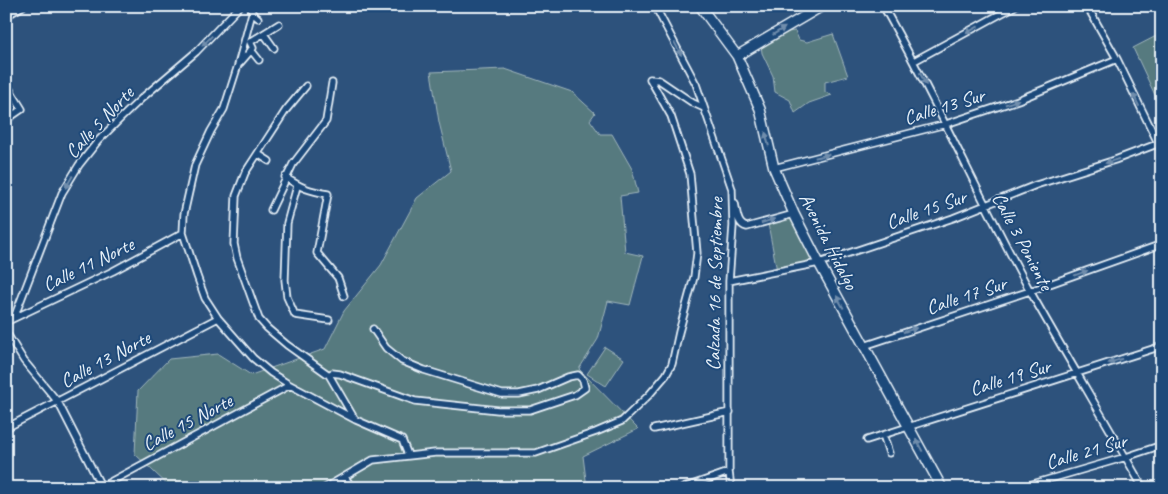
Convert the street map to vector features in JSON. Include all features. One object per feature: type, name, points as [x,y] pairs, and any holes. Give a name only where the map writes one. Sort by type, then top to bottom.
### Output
[{"type":"street","points":[[6,16],[23,6]]},
{"type":"street","points":[[251,6],[252,13],[224,109],[195,165],[184,214],[184,233],[205,298],[218,318],[253,358],[271,373],[290,386],[356,420],[402,440],[408,455]]},
{"type":"street","name":"Calzada 16 de Septiembre","points":[[655,6],[696,84],[732,189],[729,472],[731,488]]},
{"type":"street","name":"Avenida Hidalgo","points":[[700,6],[737,56],[760,109],[774,168],[794,214],[942,488]]},
{"type":"street","name":"Calle 3 Poniente","points":[[882,6],[914,61],[1030,291],[1143,488]]},
{"type":"street","points":[[914,61],[1015,6]]},
{"type":"street","points":[[1087,6],[1117,60],[1162,152]]},
{"type":"street","name":"Calle 5 Norte","points":[[14,318],[62,193],[79,165],[120,119],[196,52],[238,7]]},
{"type":"street","points":[[737,56],[815,7]]},
{"type":"street","points":[[252,13],[258,18]]},
{"type":"street","points":[[238,65],[253,48],[250,42],[280,24]]},
{"type":"street","points":[[264,34],[274,48]]},
{"type":"street","points":[[251,50],[259,60]]},
{"type":"street","name":"Calle 13 Sur","points":[[774,168],[946,124],[1018,100],[1117,60]]},
{"type":"street","points":[[325,488],[373,460],[408,455],[536,453],[622,421],[636,408],[666,375],[672,364],[697,264],[690,174],[671,116],[650,79],[659,80],[692,103],[704,108]]},
{"type":"street","points":[[271,210],[285,177],[293,164],[326,121],[332,83]]},
{"type":"street","points":[[6,84],[22,109],[6,120]]},
{"type":"street","points":[[306,86],[286,110],[245,173],[236,196],[234,244],[237,258],[259,319],[287,345],[329,375],[356,420]]},
{"type":"street","name":"Calle 15 Sur","points":[[819,263],[953,218],[1036,185],[1116,160],[1157,144]]},
{"type":"street","points":[[258,154],[269,161]]},
{"type":"street","points":[[285,177],[306,190],[328,194],[317,253],[338,278],[344,296]]},
{"type":"street","points":[[297,186],[287,223],[285,280],[287,297],[295,315],[329,320]]},
{"type":"street","points":[[732,189],[739,222],[743,227],[748,228],[794,214]]},
{"type":"street","name":"Calle 11 Norte","points":[[6,322],[113,271],[184,233]]},
{"type":"street","name":"Calle 17 Sur","points":[[864,346],[1030,291],[1162,244]]},
{"type":"street","points":[[730,282],[819,263]]},
{"type":"street","name":"Calle 13 Norte","points":[[6,428],[218,318]]},
{"type":"street","points":[[329,375],[332,373],[340,374],[415,401],[498,410],[530,410],[575,396],[585,388],[583,380],[578,375],[568,377],[538,390],[519,394],[502,394],[432,373],[402,361],[386,348],[372,328]]},
{"type":"street","points":[[6,332],[24,361],[58,402],[101,487]]},
{"type":"street","name":"Calle 19 Sur","points":[[867,440],[909,425],[1162,346]]},
{"type":"street","name":"Calle 15 Norte","points":[[101,487],[290,386]]},
{"type":"street","points":[[654,428],[730,412]]},
{"type":"street","points":[[882,435],[889,453]]},
{"type":"street","name":"Calle 21 Sur","points":[[1019,488],[1162,445]]},
{"type":"street","points":[[683,488],[729,472]]},
{"type":"street","points":[[345,477],[352,488]]},
{"type":"green space","points":[[795,31],[799,40],[807,42],[833,34],[848,76],[825,82],[825,92],[832,95],[809,103],[795,113],[790,100],[775,92],[773,76],[762,53],[761,45],[787,32]]},
{"type":"green space","points":[[1162,33],[1162,110],[1133,48]]},
{"type":"green space","points":[[505,69],[572,92],[595,113],[590,120],[600,134],[612,134],[632,169],[638,193],[620,196],[625,252],[643,256],[630,305],[608,301],[598,339],[579,369],[638,429],[583,456],[587,488],[171,488],[135,454],[138,391],[169,359],[218,354],[251,375],[325,349],[344,311],[381,265],[417,198],[451,171],[439,122],[431,72]]},
{"type":"green space","points":[[791,218],[814,263],[777,271],[768,224]]},
{"type":"green space","points":[[605,347],[624,359],[606,386],[587,374]]}]
